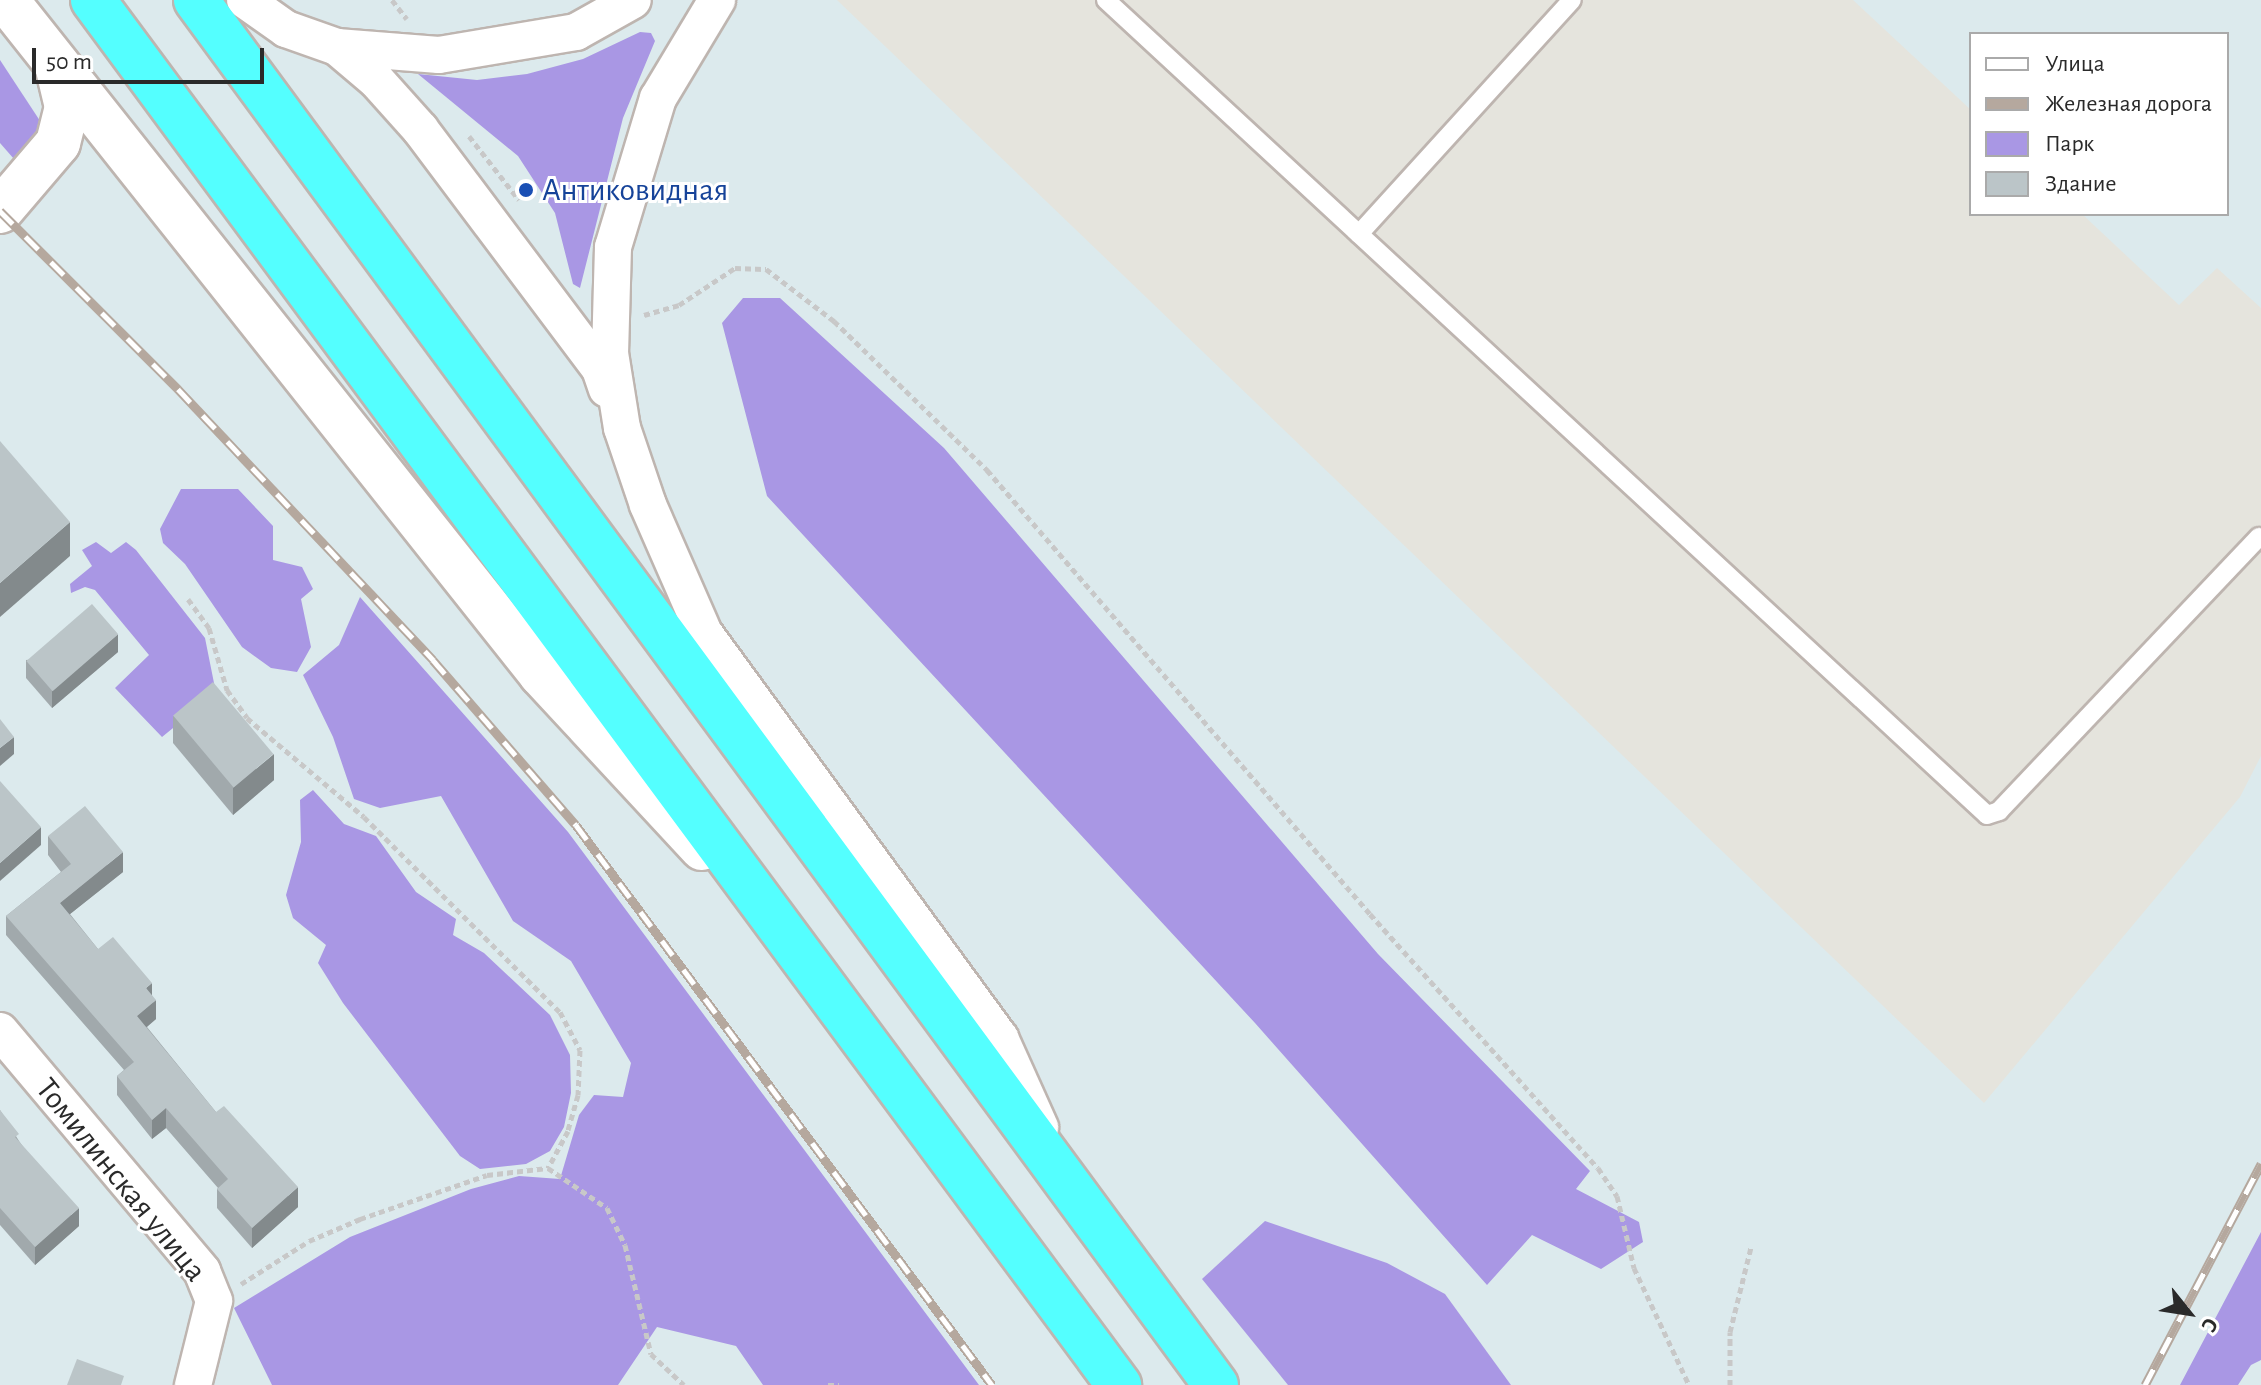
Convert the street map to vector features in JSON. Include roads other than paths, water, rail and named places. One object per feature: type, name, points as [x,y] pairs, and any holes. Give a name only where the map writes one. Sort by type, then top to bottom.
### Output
[{"type":"highway","points":[[93,0],[826,983],[1119,1385]]},
{"type":"highway","points":[[196,0],[1216,1385]]},
{"type":"street","points":[[6,0],[541,674],[826,983]]},
{"type":"street","points":[[245,0],[286,29],[337,47],[439,55],[576,32],[633,0]]},
{"type":"street","points":[[622,428],[610,353],[613,247],[658,98],[717,0]]},
{"type":"street","points":[[337,47],[376,80],[420,129],[600,369],[648,505],[704,633],[1000,1038],[1060,1172]]},
{"type":"street","points":[[0,211],[35,174],[58,143],[67,107],[57,65]]},
{"type":"street","points":[[35,174],[72,158],[94,159],[149,180]]},
{"type":"street","name":"Томилинская улица","points":[[0,1031],[202,1271],[214,1301],[193,1385]]},
{"type":"lane","points":[[1106,0],[1987,815],[1999,811],[2259,537]]},
{"type":"lane","points":[[1359,234],[1572,0]]},
{"type":"railway","points":[[0,211],[178,389],[433,660],[576,825],[992,1385]]},
{"type":"railway","points":[[2145,1385],[2261,1164]]},
{"type":"place","name":"Антиковидная","points":[[526,190]]}]
